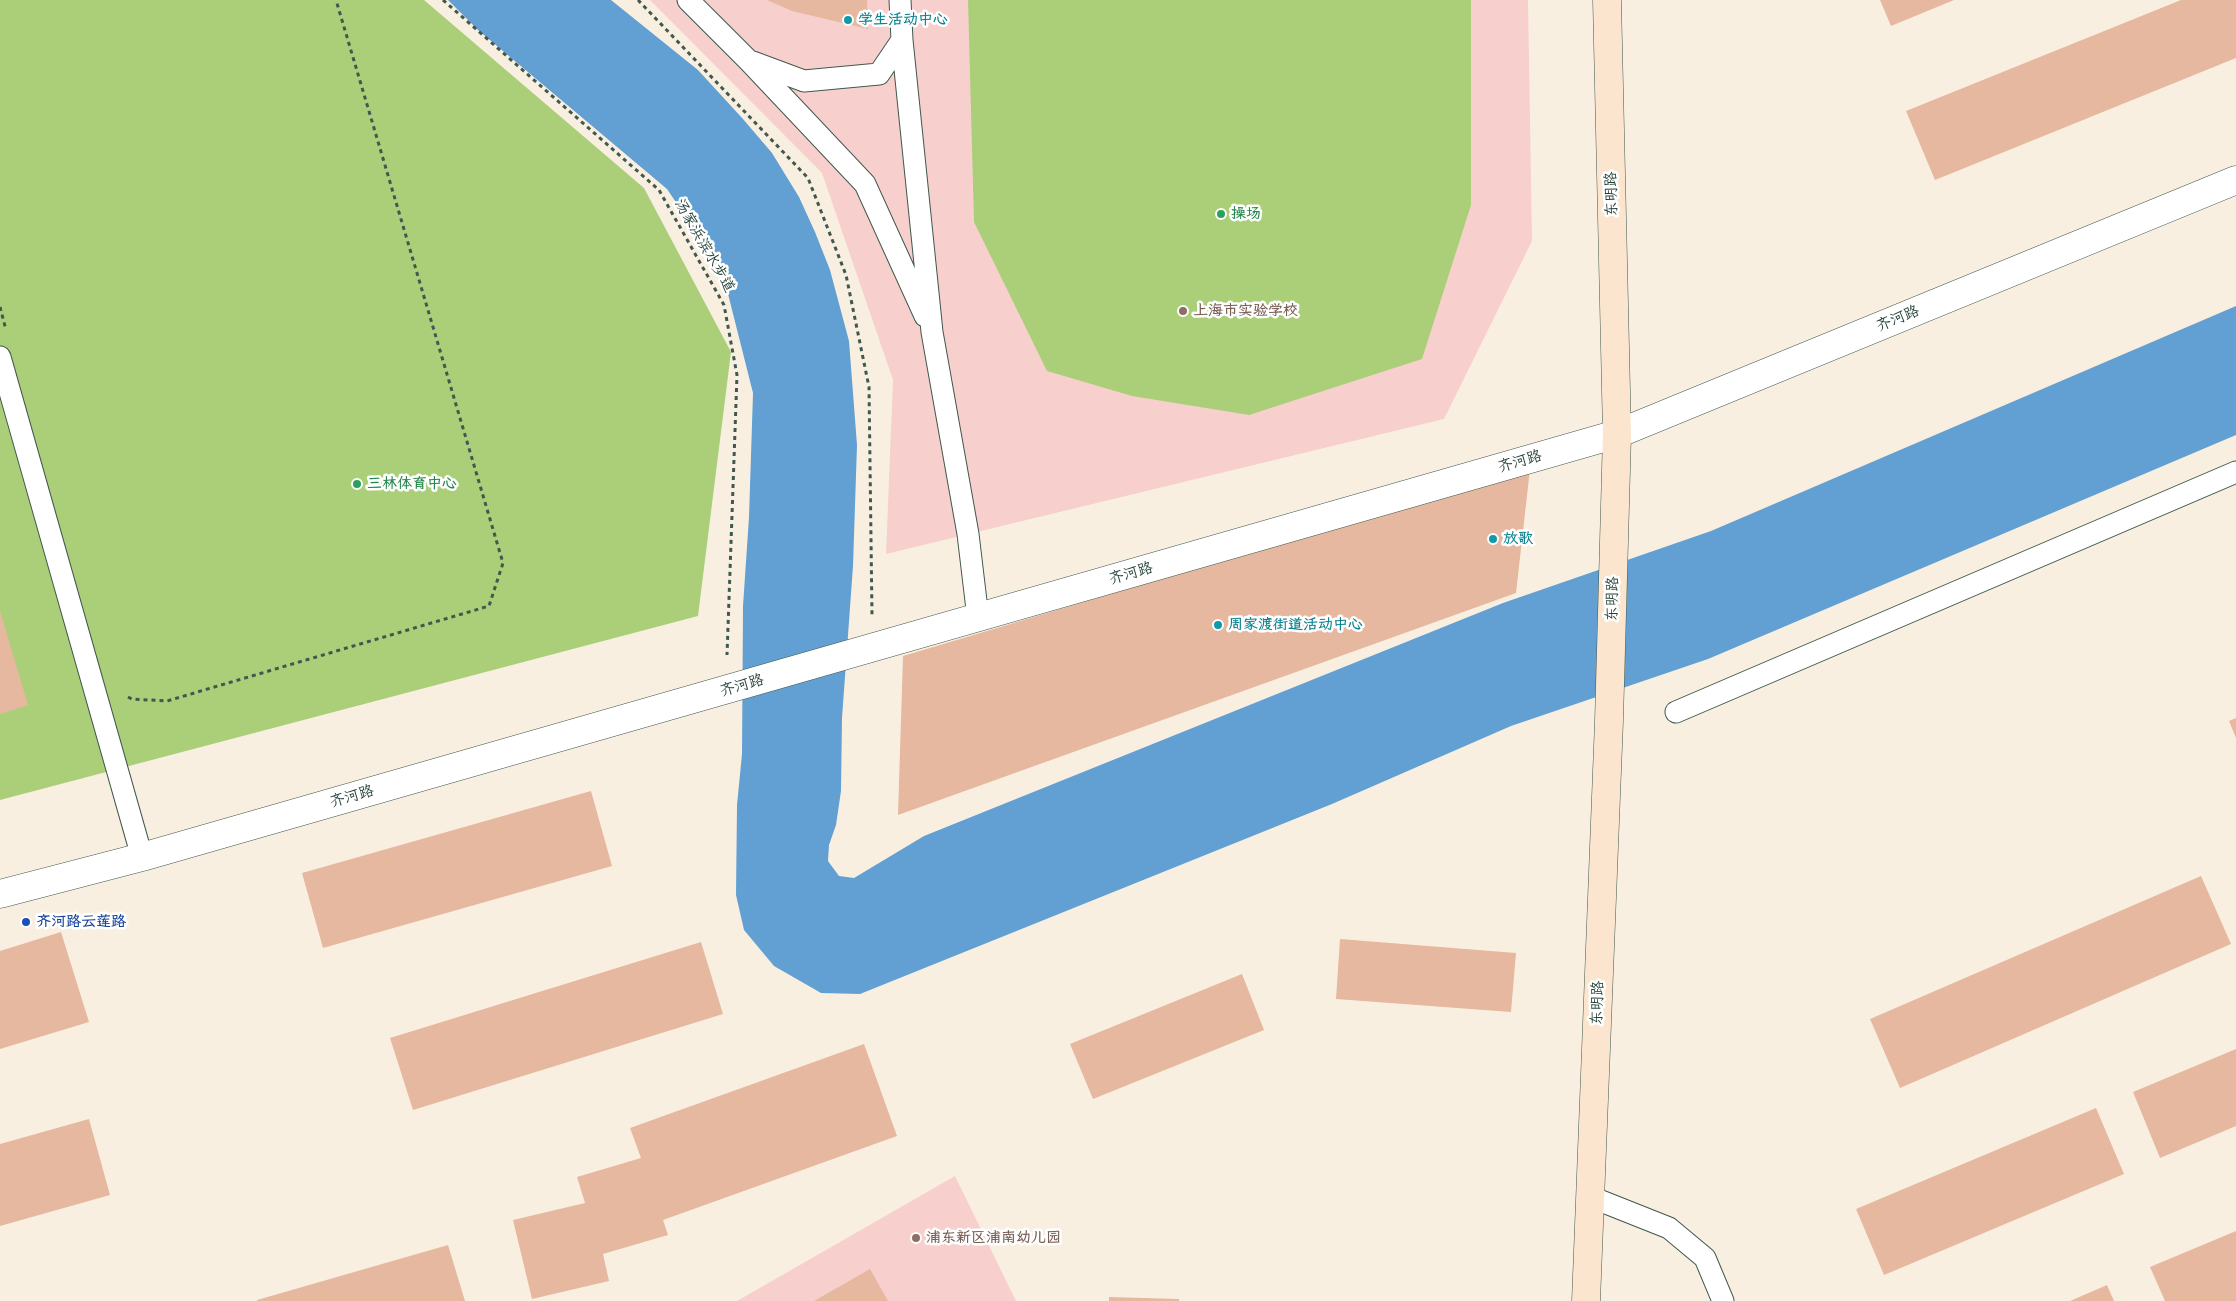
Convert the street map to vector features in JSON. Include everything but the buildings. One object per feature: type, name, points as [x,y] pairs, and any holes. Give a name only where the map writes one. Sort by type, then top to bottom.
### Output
[{"type":"main road","name":"东明路","points":[[1586,1301],[1609,721],[1618,434],[1607,0]]},
{"type":"street","name":"齐河路","points":[[0,894],[142,857],[726,691],[1618,434],[2236,180]]},
{"type":"lane","points":[[688,0],[749,61],[865,184],[932,332]]},
{"type":"lane","points":[[900,0],[902,40],[932,332],[968,534],[978,618]]},
{"type":"lane","points":[[749,61],[804,81],[879,74],[902,40]]},
{"type":"lane","points":[[0,357],[142,857]]},
{"type":"lane","points":[[1676,712],[2236,472]]},
{"type":"lane","points":[[1591,1197],[1669,1228],[1705,1258],[1723,1301]]},
{"type":"path","points":[[132,700],[167,701],[489,606],[503,563],[336,0]]},
{"type":"path","name":"汤家浜滨水步道","points":[[443,0],[659,190],[724,305],[737,375],[726,691]]},
{"type":"path","points":[[638,0],[808,178],[846,275],[869,388],[873,648]]},
{"type":"shaded area","name":"上海市实验学校","points":[[650,0],[1528,0],[1532,241],[1444,419],[886,554],[893,380],[822,173]]},
{"type":"shaded area","name":"浦东新区浦南幼儿园","points":[[955,1176],[1016,1301],[737,1301]]},
{"type":"green space","name":"三林体育中心","points":[[0,0],[424,0],[644,188],[731,352],[698,616],[0,800]]},
{"type":"green space","name":"操场","points":[[968,0],[1471,0],[1471,205],[1422,359],[1249,415],[1132,396],[1047,371],[974,222]]},
{"type":"water","points":[[448,0],[611,0],[698,70],[743,119],[772,153],[799,197],[815,232],[830,270],[849,341],[857,445],[853,566],[842,718],[841,791],[836,825],[829,845],[828,861],[839,876],[854,878],[924,836],[1503,603],[1711,531],[2236,306],[2236,435],[1708,659],[1511,726],[1332,804],[860,994],[821,993],[774,966],[744,930],[736,895],[737,805],[742,754],[743,606],[749,517],[753,393],[725,282],[694,229],[667,189],[478,30]]},
{"type":"place","name":"学生活动中心","points":[[848,20]]},
{"type":"place","name":"操场","points":[[1221,214]]},
{"type":"place","name":"上海市实验学校","points":[[1183,311]]},
{"type":"place","name":"三林体育中心","points":[[357,484]]},
{"type":"place","name":"放歌","points":[[1493,539]]},
{"type":"place","name":"周家渡街道活动中心","points":[[1218,625]]},
{"type":"place","name":"齐河路云莲路","points":[[26,922]]},
{"type":"place","name":"浦东新区浦南幼儿园","points":[[916,1238]]}]
